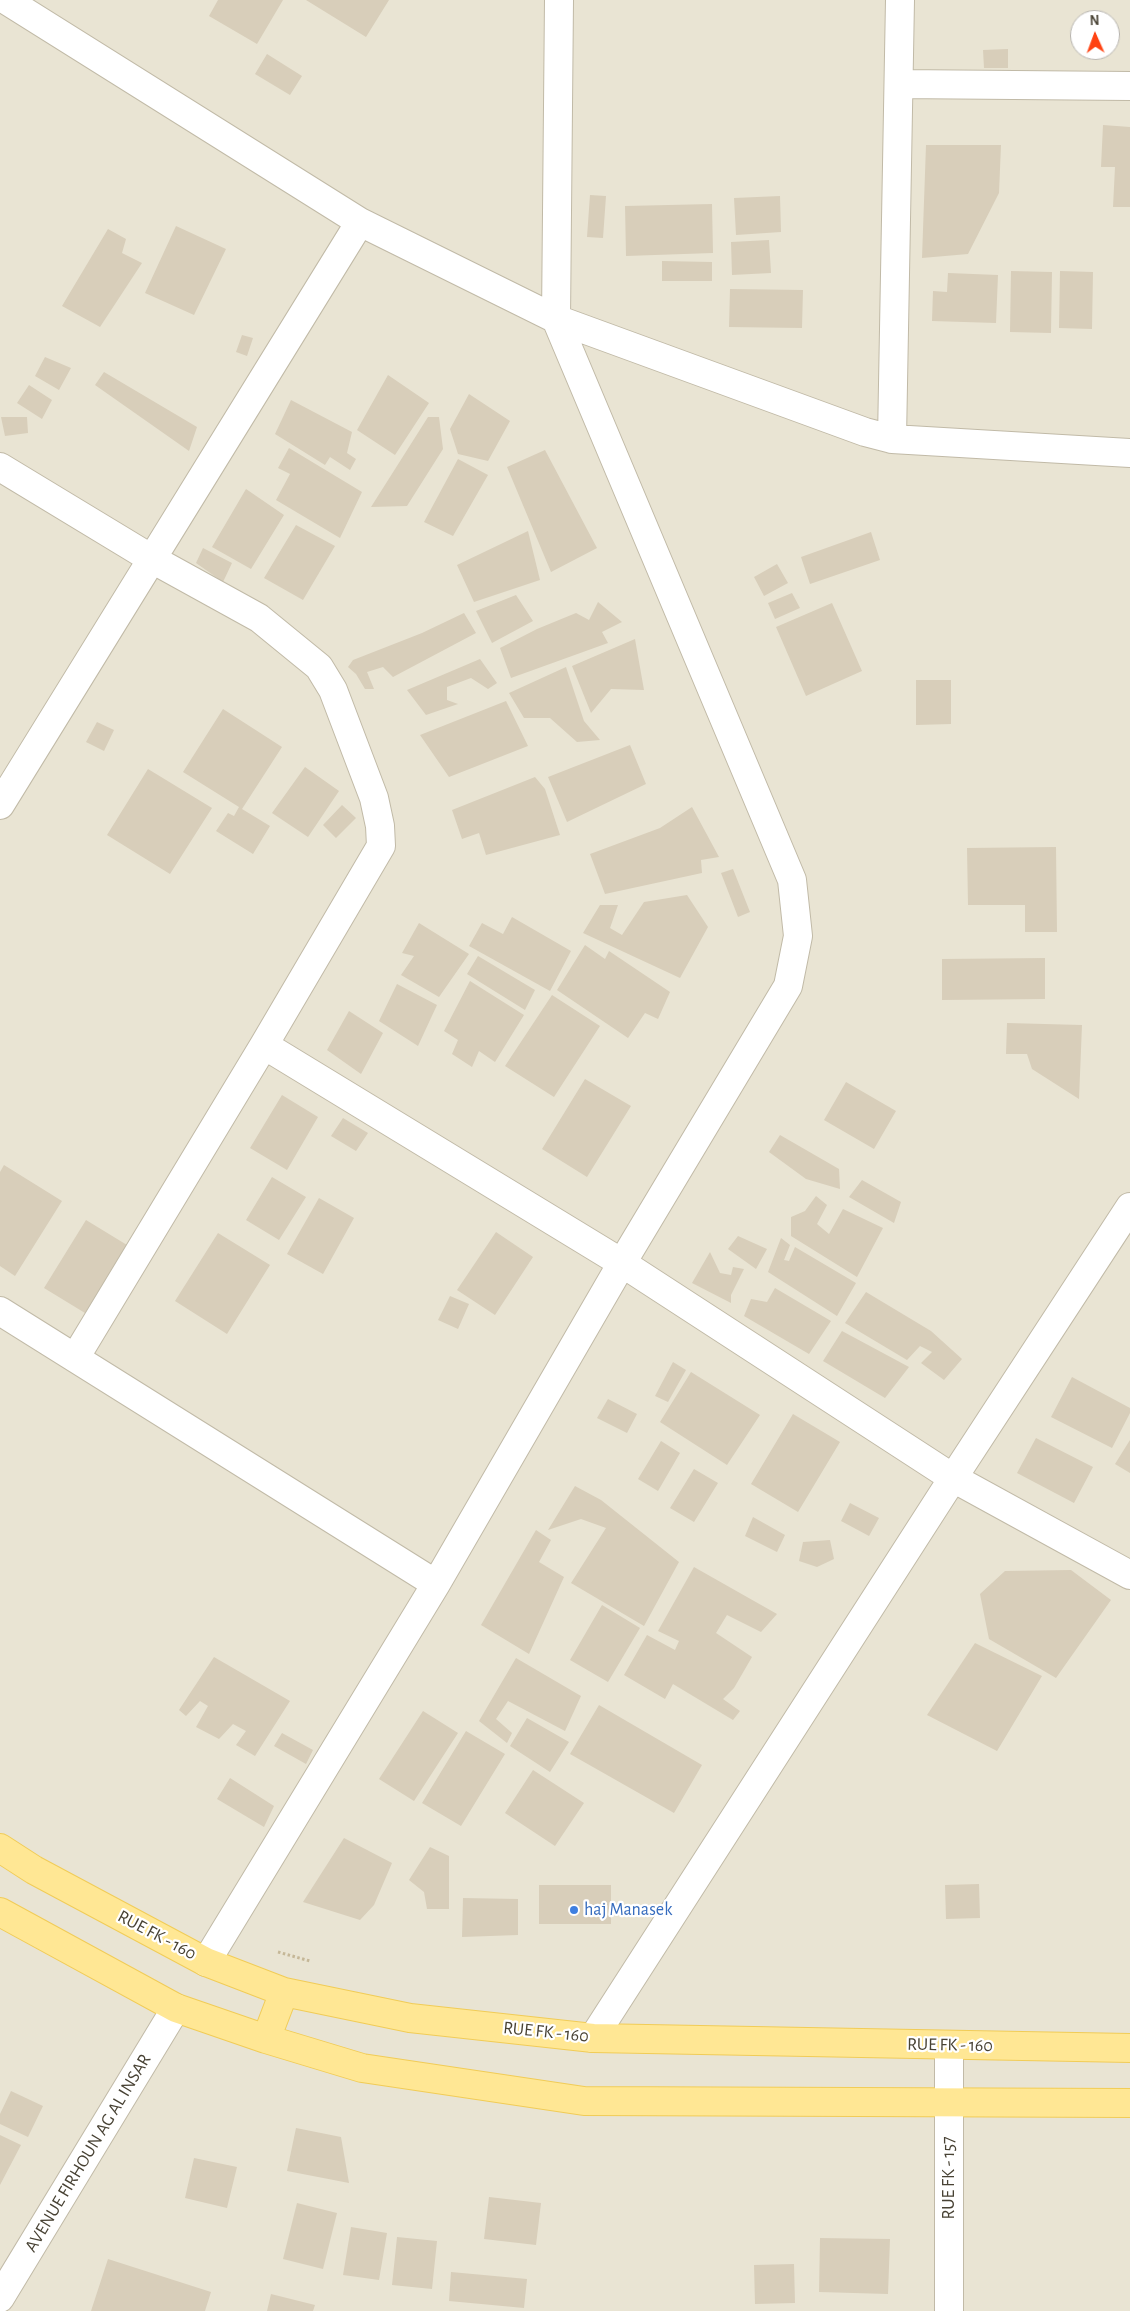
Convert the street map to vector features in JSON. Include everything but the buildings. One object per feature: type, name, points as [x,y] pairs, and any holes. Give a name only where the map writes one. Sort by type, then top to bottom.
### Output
[{"type":"main road","name":"RUE FK - 160","points":[[0,1848],[34,1870],[206,1962],[284,1992],[410,2018],[594,2038],[1130,2048]]},
{"type":"main road","points":[[0,1912],[176,2008],[266,2039],[362,2068],[584,2101],[1130,2102]]},
{"type":"main road","points":[[266,2039],[284,1992]]},
{"type":"street","points":[[6,0],[360,222],[556,319],[856,429],[892,439],[1130,453]]},
{"type":"street","points":[[206,1962],[436,1584],[622,1263],[788,986],[798,936],[792,880],[556,319],[558,0]]},
{"type":"street","points":[[892,439],[900,0]]},
{"type":"street","points":[[899,84],[1130,86]]},
{"type":"street","points":[[0,805],[360,222]]},
{"type":"street","points":[[0,467],[152,559],[260,618],[319,667],[333,690],[374,798],[381,846],[264,1046],[75,1358]]},
{"type":"street","points":[[264,1046],[622,1263],[952,1478],[1130,1575]]},
{"type":"street","points":[[594,2038],[952,1478],[1130,1207]]},
{"type":"street","points":[[0,1311],[436,1584]]},
{"type":"street","name":"AVENUE FIRHOUN AG AL INSAR","points":[[0,2298],[176,2008]]},
{"type":"street","name":"RUE FK - 157","points":[[949,2045],[949,2311]]},
{"type":"path","points":[[270,1949],[318,1963]]},
{"type":"shaded area","points":[[0,0],[1130,0],[1130,2311],[0,2311]]},
{"type":"place","name":"haj Manasek","points":[[574,1910]]}]
